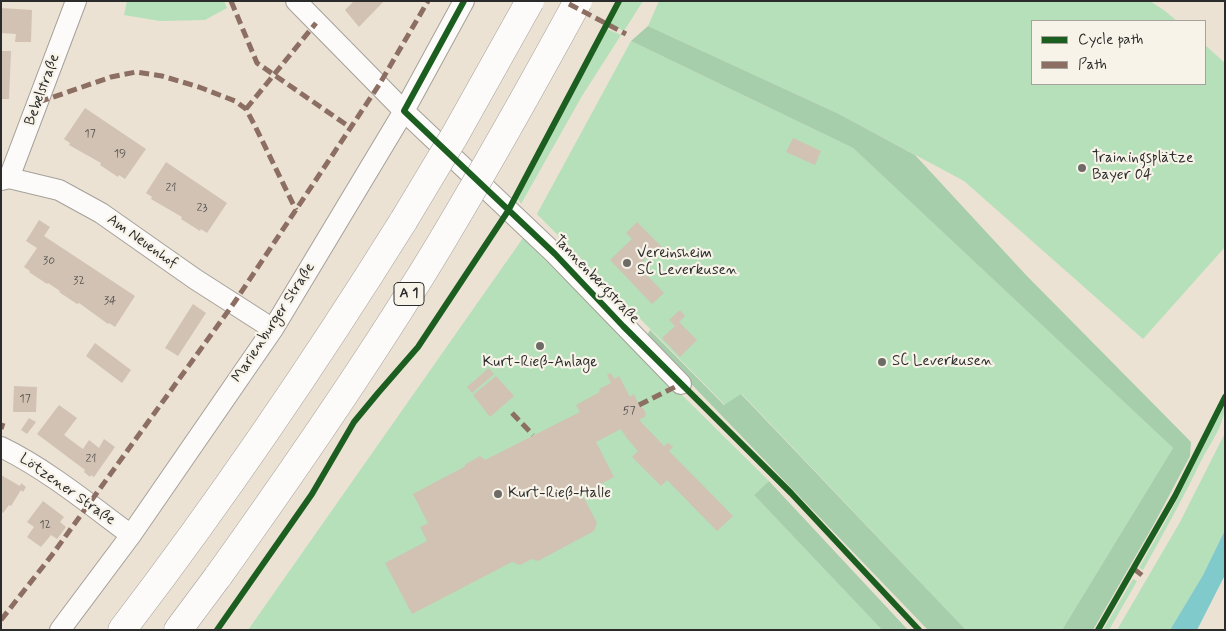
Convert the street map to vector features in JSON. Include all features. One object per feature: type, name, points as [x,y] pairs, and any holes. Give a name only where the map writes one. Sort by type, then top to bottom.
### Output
[{"type":"highway","points":[[122,630],[254,450],[357,295],[455,135],[530,1]]},
{"type":"highway","name":"A 1","points":[[178,630],[277,494],[388,327],[492,156],[578,1]]},
{"type":"street","name":"Bebelstraße","points":[[5,179],[76,1]]},
{"type":"street","name":"Tannenbergstraße","points":[[296,1],[404,111],[555,254],[682,384]]},
{"type":"street","name":"Marienburger Straße","points":[[60,630],[131,535],[273,329],[404,111],[464,1]]},
{"type":"street","name":"Am Neuenhof","points":[[5,179],[59,190],[101,214],[195,279],[273,329]]},
{"type":"street","name":"Lötzener Straße","points":[[1,447],[22,456],[55,478],[131,535]]},
{"type":"green space","points":[[127,1],[224,1],[227,8],[205,20],[160,21],[124,15]]},
{"type":"green space","points":[[621,1],[643,1],[624,31],[610,24]]},
{"type":"green space","name":"Trainingsplätze Bayer 04","points":[[659,1],[1150,1],[1176,20],[1031,20],[1031,85],[1206,85],[1206,46],[1225,63],[1225,247],[1143,339],[964,181],[839,114],[648,26]]},
{"type":"green space","points":[[648,26],[839,114],[915,155],[1026,275],[1191,442],[1190,456],[1154,524],[1093,630],[1062,630],[1173,448],[853,148],[631,41]]},
{"type":"green space","points":[[607,29],[621,35],[582,96],[521,204],[518,199]]},
{"type":"green space","name":"SC Leverkusen","points":[[631,41],[853,148],[1173,448],[1062,630],[966,630],[742,394],[725,405],[537,214]]},
{"type":"green space","name":"Kurt-Rieß-Anlage","points":[[523,238],[769,481],[754,495],[882,630],[248,630]]},
{"type":"green space","points":[[650,330],[724,405],[741,394],[966,630],[928,630],[646,337]]},
{"type":"green space","points":[[1225,404],[1223,418],[1217,432],[1174,514],[1143,570],[1139,568],[1169,515]]},
{"type":"green space","points":[[1225,433],[1225,530],[1203,575],[1170,630],[1117,630],[1180,522]]},
{"type":"green space","points":[[769,481],[908,630],[882,630],[754,495]]},
{"type":"green space","points":[[1133,579],[1137,581],[1109,630],[1103,630]]},
{"type":"water","points":[[1225,530],[1225,575],[1197,630],[1170,630],[1203,575]]},
{"type":"building","points":[[351,1],[384,1],[359,27],[345,10],[353,2]]},
{"type":"building","points":[[1,8],[32,10],[31,42],[15,42],[16,34],[1,33]]},
{"type":"building","points":[[1,51],[11,51],[9,99],[1,99]]},
{"type":"building","points":[[85,108],[146,149],[125,179],[119,175],[118,177],[100,165],[101,163],[69,145],[70,143],[64,139]]},
{"type":"building","points":[[793,138],[821,151],[815,165],[786,152]]},
{"type":"building","points":[[166,162],[227,203],[207,233],[201,229],[200,231],[181,219],[182,217],[151,199],[152,197],[146,193]]},
{"type":"building","points":[[39,220],[50,227],[44,236],[135,296],[115,327],[79,303],[77,304],[24,267],[37,248],[26,241]]},
{"type":"building","name":"Vereinsheim SC Leverkusen","points":[[637,222],[662,247],[650,258],[648,256],[638,266],[664,293],[652,304],[610,260],[632,239],[626,233]]},
{"type":"building","points":[[193,304],[206,313],[178,356],[165,348]]},
{"type":"building","points":[[680,310],[685,316],[679,322],[697,340],[680,357],[662,338],[675,326],[669,320]]},
{"type":"building","points":[[95,343],[131,370],[122,383],[86,356]]},
{"type":"building","points":[[489,368],[494,374],[472,393],[467,387]]},
{"type":"building","name":"Kurt-Rieß-Halle","points":[[611,373],[614,379],[619,376],[630,397],[634,394],[640,407],[643,408],[646,414],[645,417],[640,419],[641,422],[664,446],[668,443],[673,447],[669,451],[733,516],[717,531],[667,480],[661,486],[632,457],[638,451],[621,429],[596,442],[614,477],[582,494],[597,523],[594,531],[538,561],[532,559],[520,565],[512,562],[412,614],[385,563],[427,541],[420,527],[428,523],[413,494],[464,467],[480,456],[485,460],[580,412],[576,405],[600,392],[599,389],[611,383],[607,375]]},
{"type":"building","points":[[496,376],[514,396],[490,417],[473,395]]},
{"type":"building","points":[[14,386],[37,387],[36,412],[13,412]]},
{"type":"building","points":[[59,405],[77,418],[64,435],[83,449],[89,440],[99,448],[104,439],[115,447],[94,477],[91,475],[90,477],[84,472],[85,470],[37,434]]},
{"type":"building","points":[[29,418],[36,422],[27,434],[21,430]]},
{"type":"building","points":[[1,475],[20,486],[21,483],[26,487],[23,492],[21,490],[11,506],[9,505],[3,513],[1,512]]},
{"type":"building","points":[[43,501],[64,517],[60,522],[66,527],[57,539],[51,535],[41,547],[27,537],[34,527],[27,522]]},
{"type":"marked path","points":[[231,1],[257,63],[351,128]]},
{"type":"marked path","points":[[1,620],[52,555],[234,303],[379,85],[428,1]]},
{"type":"marked path","points":[[569,4],[626,34]]},
{"type":"marked path","points":[[246,109],[316,23]]},
{"type":"marked path","points":[[39,102],[111,77],[136,72],[162,76],[199,87],[235,101],[246,109],[296,210]]},
{"type":"marked path","points":[[639,405],[681,384],[683,385]]},
{"type":"marked path","points":[[512,413],[533,435]]},
{"type":"marked path","points":[[1,429],[3,423]]},
{"type":"marked path","points":[[1134,569],[1143,576]]},
{"type":"cycle path","points":[[464,1],[404,111],[555,254],[623,326],[791,493],[919,630]]},
{"type":"cycle path","points":[[217,630],[312,494],[354,422],[418,347],[508,211],[619,1]]},
{"type":"cycle path","points":[[1098,630],[1175,496],[1225,397]]},
{"type":"place","name":"Trainingsplätze Bayer 04","points":[[1082,168]]},
{"type":"place","name":"Vereinsheim SC Leverkusen","points":[[627,263]]},
{"type":"place","name":"Kurt-Rieß-Anlage","points":[[540,346]]},
{"type":"place","name":"SC Leverkusen","points":[[882,362]]},
{"type":"place","name":"Kurt-Rieß-Halle","points":[[498,494]]}]
